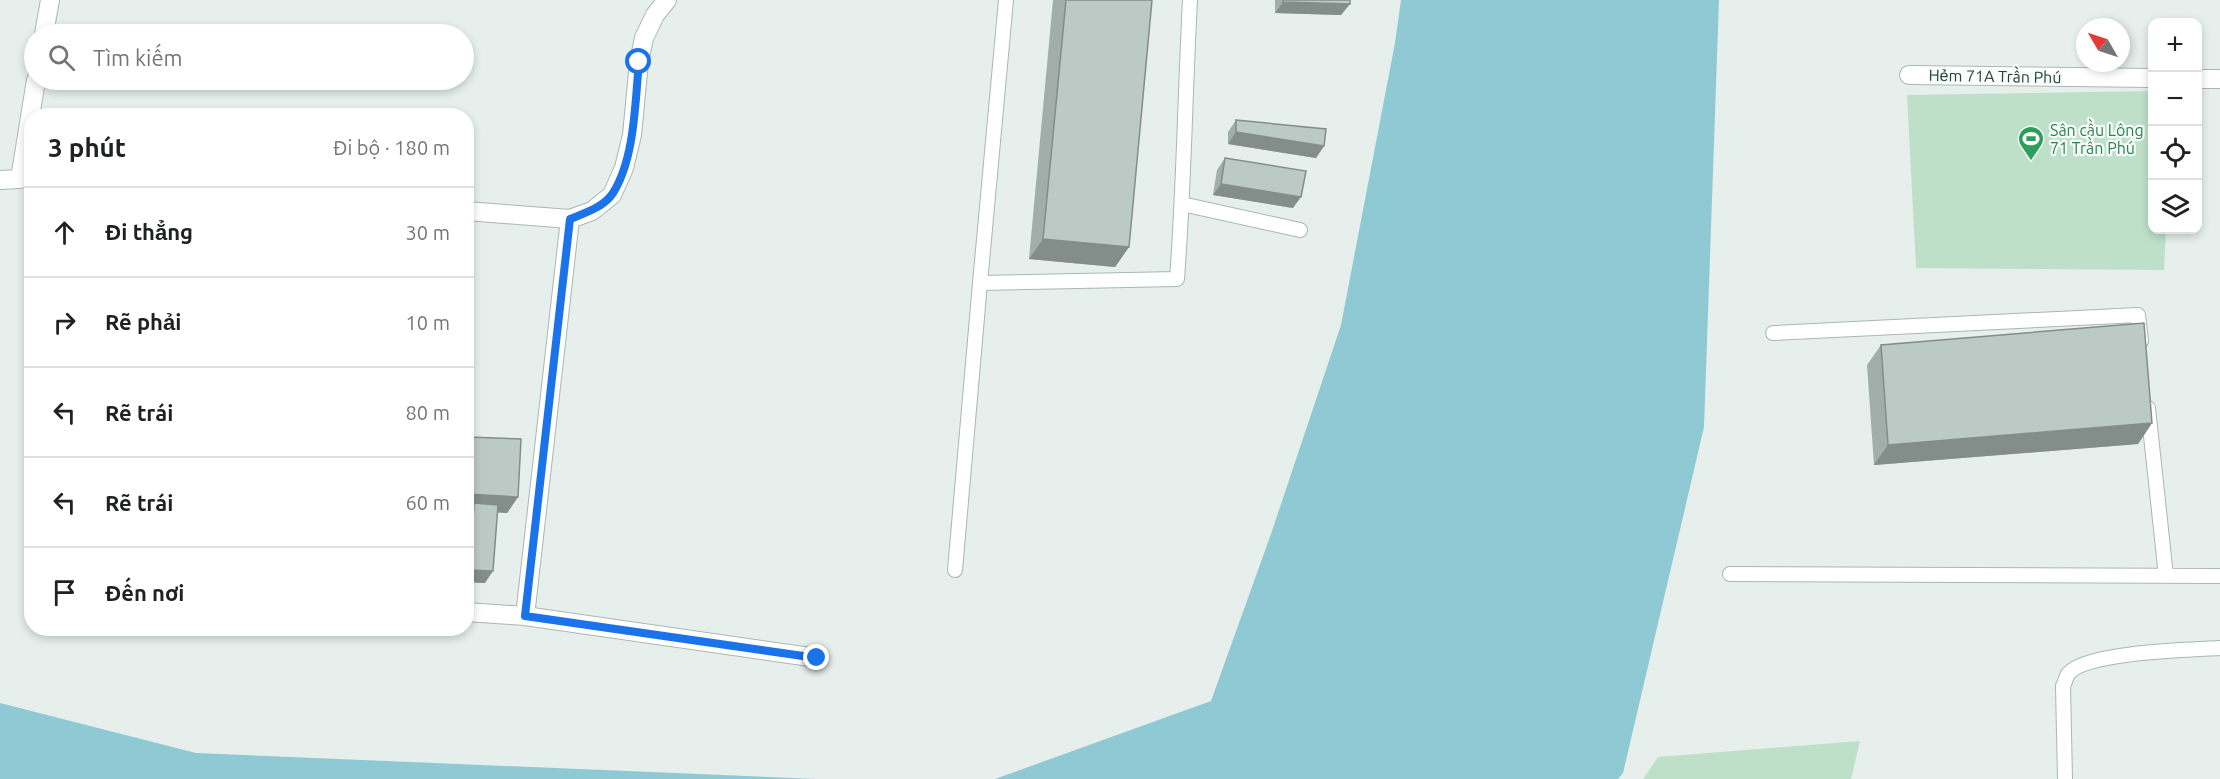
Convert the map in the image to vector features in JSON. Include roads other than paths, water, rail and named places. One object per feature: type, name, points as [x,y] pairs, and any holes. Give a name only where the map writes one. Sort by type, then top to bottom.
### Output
[{"type":"street","points":[[46,24],[50,0]]},
{"type":"street","points":[[474,212],[570,219],[592,211],[612,195],[624,168],[632,135],[639,62],[644,38],[655,15],[667,0]]},
{"type":"street","name":"Hẻm 71A Trần Phú","points":[[1909,75],[2148,78]]},
{"type":"street","points":[[2202,79],[2220,79]]},
{"type":"street","points":[[33,108],[35,90]]},
{"type":"street","points":[[0,180],[24,179]]},
{"type":"street","points":[[525,616],[570,219]]},
{"type":"street","points":[[474,613],[525,616],[817,658]]},
{"type":"lane","points":[[956,570],[1006,0]]},
{"type":"lane","points":[[980,283],[1177,279],[1190,0]]},
{"type":"lane","points":[[1182,204],[1300,230]]},
{"type":"lane","points":[[1773,333],[2138,315],[2142,351]]},
{"type":"lane","points":[[2147,398],[2166,576]]},
{"type":"lane","points":[[1730,574],[2220,576]]},
{"type":"lane","points":[[2065,779],[2063,686],[2069,673],[2083,665],[2118,656],[2220,648]]},
{"type":"water","points":[[1401,0],[1719,0],[1704,427],[1623,773],[1618,779],[995,779],[1211,701],[1271,534],[1341,325],[1395,43]]},
{"type":"water","points":[[0,703],[196,753],[816,779],[0,779]]},
{"type":"place","name":"Sân cầu Lông 71 Trần Phú","points":[[2031,162]]}]
